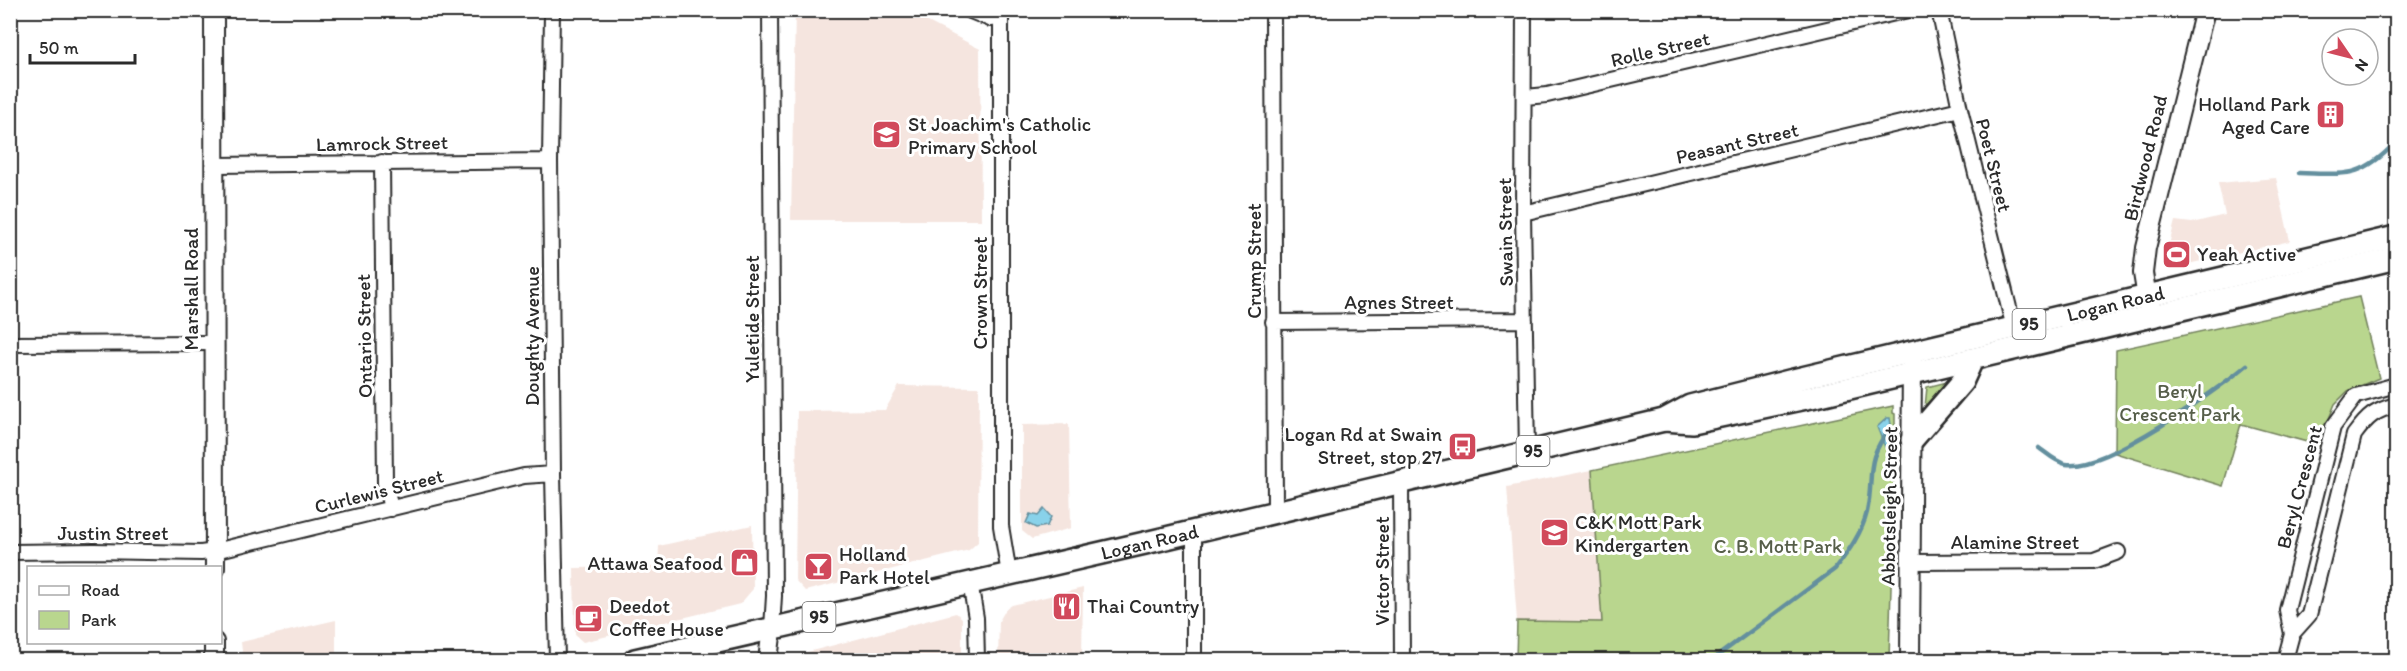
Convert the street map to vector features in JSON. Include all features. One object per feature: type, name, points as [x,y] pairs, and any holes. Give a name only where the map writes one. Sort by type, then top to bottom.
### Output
[{"type":"main road","name":"Logan Road","points":[[635,660],[1527,453],[1664,420],[1690,406],[2397,237]]},
{"type":"main road","name":"Logan Road","points":[[1664,420],[1692,422],[1704,420],[1972,360],[2397,258]]},
{"type":"main road","points":[[1912,440],[1962,382],[1972,360]]},
{"type":"street","name":"Marshall Road","points":[[214,10],[215,559]]},
{"type":"street","name":"Doughty Avenue","points":[[552,10],[550,161],[557,660]]},
{"type":"street","name":"Yuletide Street","points":[[770,10],[774,596],[772,628]]},
{"type":"street","points":[[968,10],[990,19],[1000,14]]},
{"type":"street","name":"Crump Street","points":[[1273,10],[1275,512]]},
{"type":"street","name":"Swain Street","points":[[1524,10],[1523,213],[1527,453]]},
{"type":"street","name":"Rolle Street","points":[[1525,97],[1547,95],[1908,10]]},
{"type":"street","name":"Poet Street","points":[[1939,10],[1960,108],[2014,328]]},
{"type":"street","name":"Birdwood Road","points":[[2150,318],[2143,273],[2146,248],[2205,10]]},
{"type":"street","name":"Crown Street","points":[[1000,14],[1001,526],[1009,574]]},
{"type":"street","name":"Peasant Street","points":[[1523,213],[1960,108]]},
{"type":"street","name":"Lamrock Street","points":[[214,165],[550,161]]},
{"type":"street","name":"Ontario Street","points":[[382,162],[386,483],[391,508]]},
{"type":"street","name":"Agnes Street","points":[[1273,322],[1526,320]]},
{"type":"street","points":[[10,344],[213,343]]},
{"type":"street","name":"Abbotsleigh Street","points":[[1910,660],[1912,352]]},
{"type":"street","name":"Beryl Crescent","points":[[2285,660],[2292,634],[2288,610],[2333,427],[2356,396],[2397,385]]},
{"type":"street","name":"Beryl Crescent","points":[[2292,634],[2309,615],[2354,435],[2367,417],[2379,409],[2397,405]]},
{"type":"street","name":"Curlewis Street","points":[[215,559],[391,508],[524,476],[553,474]]},
{"type":"street","name":"Victor Street","points":[[1401,482],[1402,660]]},
{"type":"street","points":[[1194,532],[1194,660]]},
{"type":"street","name":"Justin Street","points":[[10,552],[201,553],[215,559]]},
{"type":"street","name":"Alamine Street","points":[[1910,562],[2094,561],[2118,552]]},
{"type":"street","points":[[970,582],[976,618],[977,660]]},
{"type":"street","points":[[768,660],[772,628]]},
{"type":"street","points":[[214,644],[214,660]]},
{"type":"shaded area","name":"St Joachim's Catholic Primary School","points":[[795,11],[907,11],[980,49],[981,220],[791,220]]},
{"type":"shaded area","points":[[2276,178],[2290,241],[2179,266],[2167,253],[2175,221],[2192,223],[2225,215],[2218,183]]},
{"type":"shaded area","points":[[899,386],[979,387],[978,542],[969,550],[805,591],[795,580],[797,411],[885,410]]},
{"type":"shaded area","points":[[1069,424],[1071,528],[1032,539],[1022,531],[1022,425]]},
{"type":"shaded area","name":"C&K Mott Park Kindergarten","points":[[1592,470],[1602,622],[1517,621],[1507,487]]},
{"type":"shaded area","points":[[752,525],[753,589],[740,604],[583,642],[575,635],[574,568],[658,567],[659,546]]},
{"type":"shaded area","points":[[1083,588],[1082,660],[998,660],[999,621],[1006,609],[1012,605]]},
{"type":"shaded area","points":[[956,613],[962,618],[962,660],[784,660],[785,658]]},
{"type":"shaded area","points":[[336,620],[336,660],[243,660],[241,642]]},
{"type":"green space","name":"Beryl Crescent Park","points":[[2359,297],[2379,378],[2348,391],[2335,404],[2318,445],[2241,424],[2223,486],[2115,453],[2116,350]]},
{"type":"green space","points":[[1951,381],[1924,417],[1927,387]]},
{"type":"green space","name":"C. B. Mott Park","points":[[1893,406],[1895,440],[1889,660],[1516,660],[1517,621],[1602,622],[1592,470]]},
{"type":"water","points":[[1890,418],[1893,439],[1885,447],[1877,427]]},
{"type":"water","points":[[1044,509],[1051,517],[1047,526],[1036,528],[1026,523],[1030,514],[1038,516]]},
{"type":"waterway","points":[[2299,173],[2352,172],[2373,163],[2396,142]]},
{"type":"waterway","points":[[2039,448],[2055,460],[2066,464],[2084,463],[2107,455],[2187,409],[2247,365]]},
{"type":"waterway","points":[[1712,660],[1835,569],[1854,542],[1865,520],[1873,459],[1882,439],[1891,427]]},
{"type":"place","name":"Holland Park Aged Care","points":[[2331,115]]},
{"type":"place","name":"St Joachim's Catholic Primary School","points":[[887,135]]},
{"type":"place","name":"Yeah Active","points":[[2176,254]]},
{"type":"place","name":"Logan Rd at Swain Street, stop 27","points":[[1463,446]]},
{"type":"place","name":"C&K Mott Park Kindergarten","points":[[1554,533]]},
{"type":"place","name":"Attawa Seafood","points":[[744,563]]},
{"type":"place","name":"Holland Park Hotel","points":[[818,566]]},
{"type":"place","name":"Thai Country","points":[[1066,606]]},
{"type":"place","name":"Deedot Coffee House","points":[[588,618]]}]
